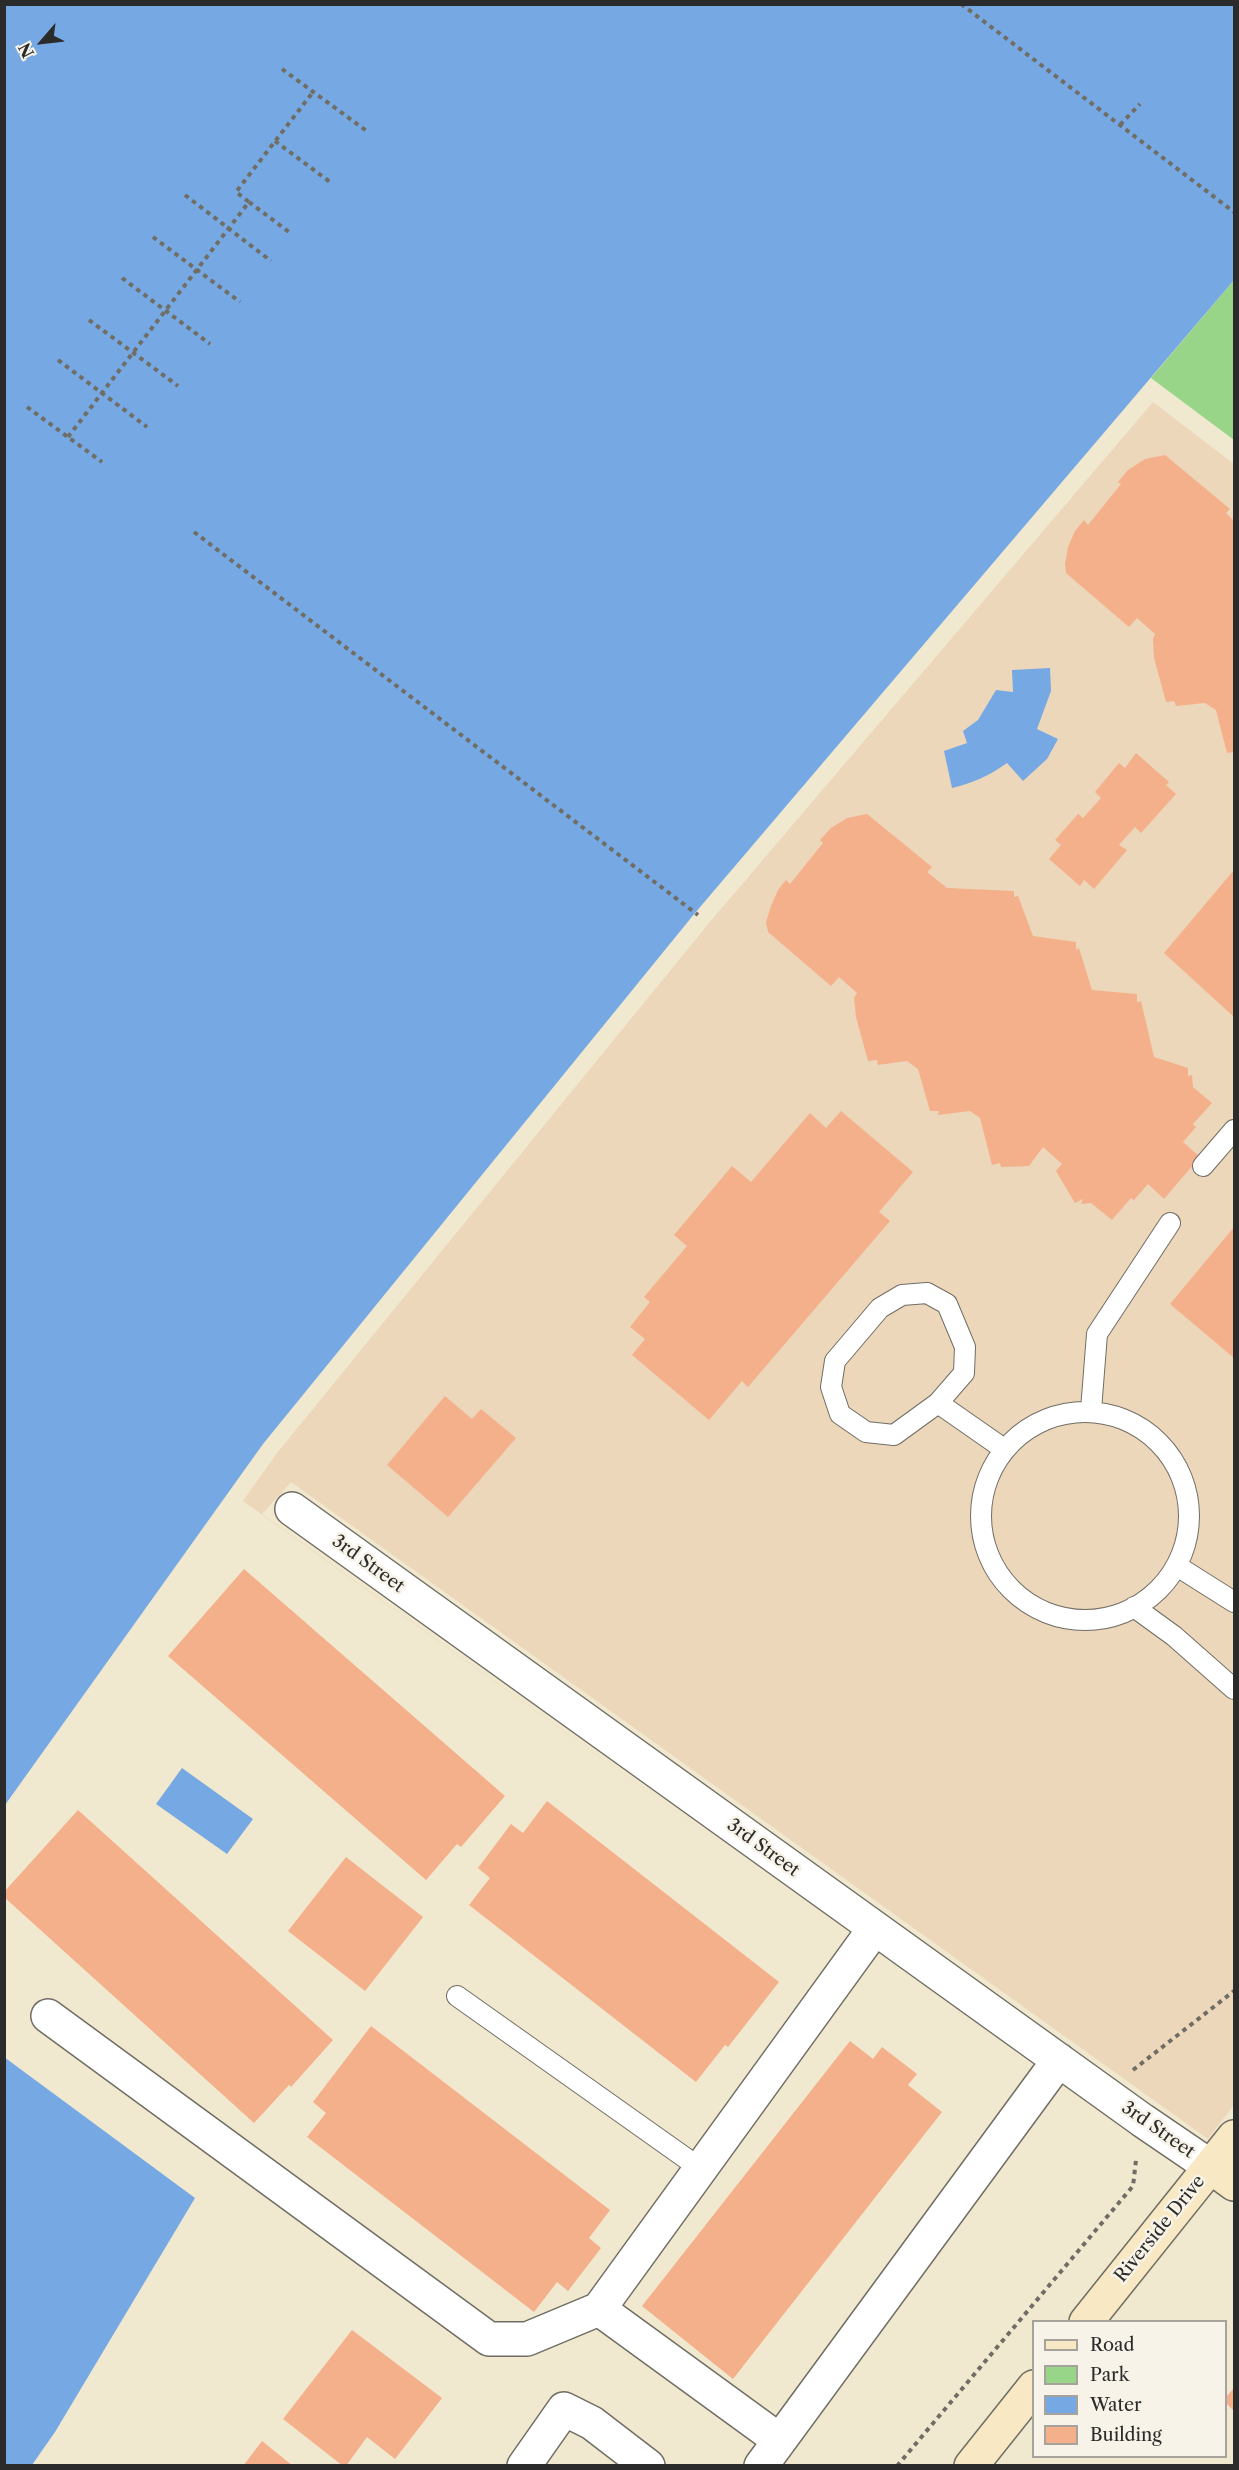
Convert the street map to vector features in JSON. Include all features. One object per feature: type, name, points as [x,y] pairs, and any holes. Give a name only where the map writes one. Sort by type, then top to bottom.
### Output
[{"type":"street","name":"3rd Street","points":[[292,1509],[1142,2120],[1222,2175]]},
{"type":"street","points":[[48,2016],[489,2340],[527,2339],[599,2309],[875,1928]]},
{"type":"street","points":[[599,2309],[770,2453],[1059,2060]]},
{"type":"street","name":"Riverside Drive","points":[[1088,2320],[1222,2175],[1234,2137]]},
{"type":"street","points":[[971,2466],[1032,2390]]},
{"type":"street","points":[[524,2466],[564,2409],[592,2423],[648,2466]]},
{"type":"lane","points":[[1203,1166],[1234,1130]]},
{"type":"lane","points":[[1091,1410],[1097,1334],[1170,1223]]},
{"type":"lane","points":[[927,1293],[947,1304],[965,1347],[964,1372],[938,1403],[894,1435],[866,1432],[840,1414],[831,1388],[835,1361],[880,1308],[902,1295],[927,1293]]},
{"type":"lane","points":[[938,1403],[1004,1449]]},
{"type":"lane","points":[[1091,1410],[1125,1418],[1154,1437],[1176,1465],[1188,1498],[1188,1532],[1177,1566],[1156,1593],[1127,1612],[1093,1621],[1058,1617],[1026,1603],[1001,1579],[985,1548],[980,1513],[986,1479],[1004,1449],[1028,1426],[1058,1413],[1091,1410]]},
{"type":"lane","points":[[1177,1566],[1234,1602]]},
{"type":"lane","points":[[1134,1607],[1174,1636],[1234,1689]]},
{"type":"lane","points":[[457,1996],[700,2169]]},
{"type":"path","points":[[961,4],[1234,212]]},
{"type":"path","points":[[282,69],[368,132]]},
{"type":"path","points":[[289,232],[236,192],[313,92]]},
{"type":"path","points":[[1120,125],[1140,104]]},
{"type":"path","points":[[275,141],[330,182]]},
{"type":"path","points":[[185,195],[271,261]]},
{"type":"path","points":[[68,437],[249,202]]},
{"type":"path","points":[[153,237],[240,302]]},
{"type":"path","points":[[122,278],[210,344]]},
{"type":"path","points":[[89,320],[178,386]]},
{"type":"path","points":[[58,360],[147,427]]},
{"type":"path","points":[[27,406],[102,462]]},
{"type":"path","points":[[194,532],[698,915]]},
{"type":"path","points":[[897,2466],[1132,2186],[1142,2120],[1133,2070],[1234,1991]]},
{"type":"shaded area","points":[[1153,402],[1234,464],[1234,2105],[1208,2139],[291,1482],[262,1514],[846,1934],[243,1501],[277,1453],[709,923]]},
{"type":"green space","points":[[1234,280],[1234,440],[1151,378]]},
{"type":"water","points":[[5,4],[1234,5],[1234,280],[695,913],[263,1444],[5,1805]]},
{"type":"water","points":[[1050,668],[1051,691],[1037,729],[1058,739],[1047,759],[1023,781],[1007,763],[981,778],[952,788],[944,751],[967,743],[963,731],[978,720],[996,690],[1013,692],[1012,670]]},
{"type":"water","points":[[182,1768],[253,1819],[227,1854],[156,1804]]},
{"type":"water","points":[[4,2057],[195,2198],[55,2432],[32,2465],[5,2465]]},
{"type":"building","points":[[1165,455],[1230,509],[1226,513],[1234,521],[1234,752],[1227,753],[1216,710],[1205,703],[1176,706],[1174,701],[1166,702],[1154,658],[1155,634],[1137,618],[1129,627],[1066,573],[1068,547],[1075,531],[1084,520],[1088,525],[1121,484],[1118,482],[1128,470],[1145,459]]},
{"type":"building","points":[[1136,753],[1169,782],[1166,785],[1176,794],[1141,833],[1135,827],[1119,845],[1127,850],[1094,889],[1084,880],[1080,886],[1049,859],[1061,845],[1055,840],[1078,814],[1083,818],[1101,798],[1095,792],[1119,763],[1125,768]]},
{"type":"building","points":[[867,814],[932,867],[927,872],[947,888],[1014,891],[1014,897],[1018,896],[1033,936],[1076,942],[1076,950],[1079,948],[1092,990],[1137,994],[1137,1002],[1141,1001],[1154,1057],[1188,1068],[1188,1076],[1192,1075],[1193,1087],[1212,1103],[1193,1124],[1196,1127],[1183,1142],[1200,1157],[1164,1199],[1148,1184],[1134,1200],[1131,1198],[1112,1220],[1091,1203],[1081,1204],[1083,1199],[1075,1203],[1056,1171],[1062,1164],[1043,1147],[1029,1166],[1001,1167],[1000,1163],[992,1165],[980,1118],[970,1111],[938,1115],[939,1111],[930,1111],[918,1069],[907,1061],[878,1065],[877,1060],[868,1061],[856,1017],[854,998],[857,993],[839,977],[831,986],[768,932],[766,922],[771,906],[778,890],[786,880],[790,884],[823,843],[820,840],[831,828],[847,818]]},
{"type":"building","points":[[1234,870],[1234,1017],[1164,953]]},
{"type":"building","points":[[841,1111],[913,1172],[879,1212],[890,1221],[748,1387],[742,1381],[709,1420],[632,1355],[645,1339],[630,1327],[650,1302],[644,1297],[687,1246],[674,1235],[732,1166],[751,1182],[810,1113],[826,1128]]},
{"type":"building","points":[[1234,1227],[1234,1358],[1170,1304]]},
{"type":"building","points":[[445,1396],[472,1419],[481,1409],[516,1438],[448,1517],[387,1465]]},
{"type":"building","points":[[244,1569],[505,1796],[461,1847],[457,1844],[426,1880],[168,1656]]},
{"type":"building","points":[[547,1801],[779,1982],[728,2047],[725,2045],[696,2082],[469,1905],[490,1878],[478,1868],[511,1824],[523,1833]]},
{"type":"building","points":[[78,1810],[333,2040],[291,2087],[289,2085],[254,2123],[4,1897],[4,1892]]},
{"type":"building","points":[[346,1857],[423,1917],[365,1991],[288,1931]]},
{"type":"building","points":[[371,2026],[610,2210],[589,2238],[601,2248],[568,2291],[557,2282],[534,2312],[307,2137],[326,2113],[313,2102]]},
{"type":"building","points":[[850,2041],[873,2059],[882,2047],[917,2074],[908,2085],[942,2112],[733,2379],[642,2306]]},
{"type":"building","points":[[352,2330],[442,2398],[395,2459],[367,2437],[346,2466],[343,2466],[283,2419]]},
{"type":"building","points":[[1234,2388],[1234,2411],[1227,2404],[1227,2396]]},
{"type":"building","points":[[262,2441],[293,2466],[243,2466]]}]
